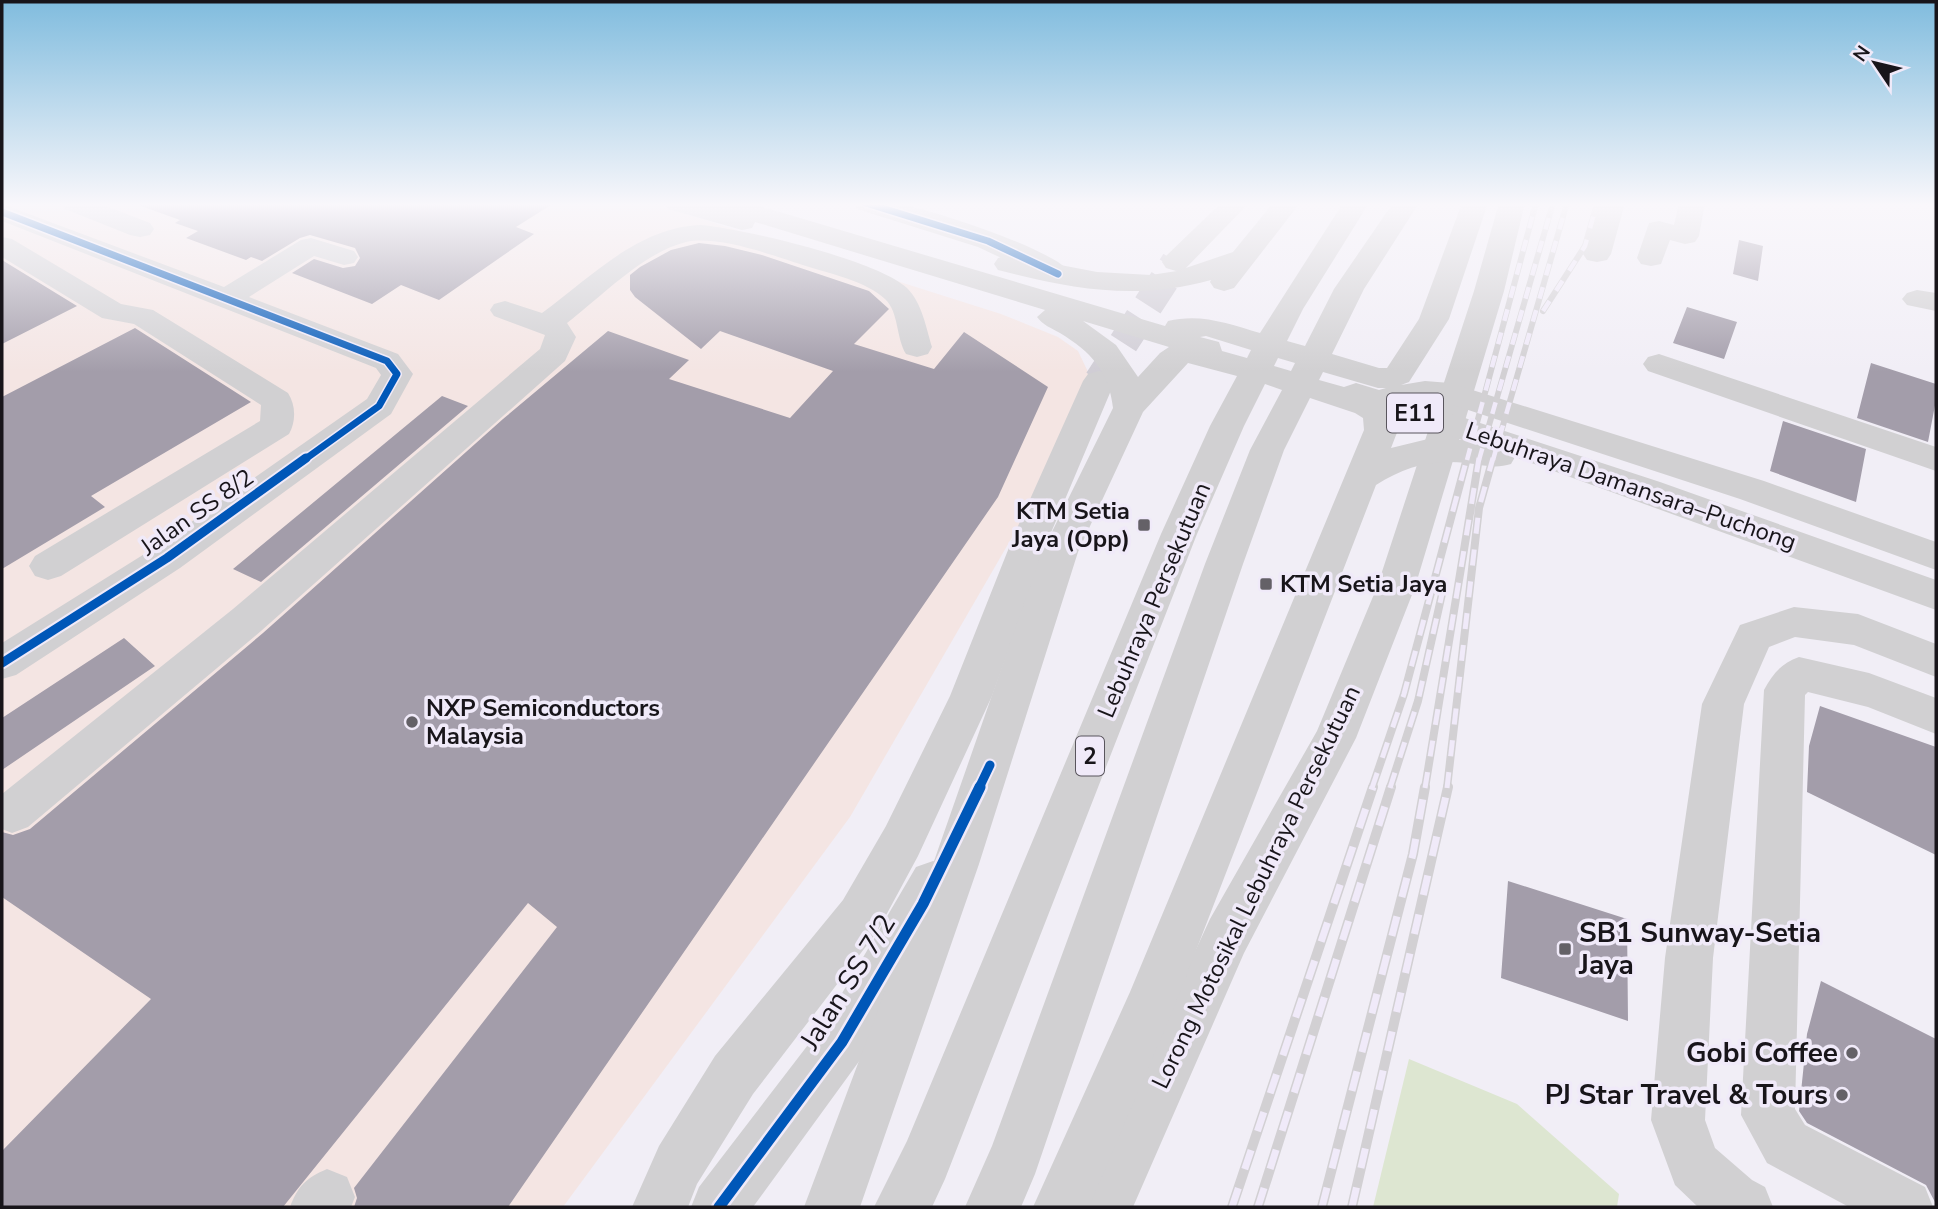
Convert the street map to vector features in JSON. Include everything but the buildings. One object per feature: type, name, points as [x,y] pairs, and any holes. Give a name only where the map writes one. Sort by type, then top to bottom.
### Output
[{"type":"main road","points":[[48,566],[277,426],[277,401],[142,316],[113,312],[56,259]]},
{"type":"main road","points":[[122,259],[227,298],[289,259]]},
{"type":"main road","points":[[546,325],[620,265],[631,259]]},
{"type":"main road","points":[[811,259],[852,272],[897,295],[916,347]]},
{"type":"main road","points":[[866,259],[1036,310],[1117,330],[1170,328],[1384,388],[1437,391],[1523,415],[1752,490],[1936,556]]},
{"type":"main road","name":"Lebuhraya Damansara–Puchong","points":[[907,259],[1520,445],[1756,527],[1936,595]]},
{"type":"main road","name":"Lebuhraya Damansara–Puchong","points":[[957,259],[1481,415],[1757,509],[1936,575]]},
{"type":"main road","points":[[995,259],[1137,305],[1170,328]]},
{"type":"main road","points":[[1029,259],[1058,274]]},
{"type":"main road","name":"Lebuhraya Persekutuan","points":[[902,1207],[926,1160],[1165,568],[1227,426],[1288,309],[1320,259]]},
{"type":"main road","name":"Lebuhraya Persekutuan","points":[[993,1207],[1016,1155],[1224,564],[1267,450],[1349,289],[1369,259]]},
{"type":"main road","points":[[1061,1207],[1148,1010],[1381,430],[1379,413],[1384,388],[1434,319],[1455,259]]},
{"type":"main road","name":"Lorong Motosikal Lebuhraya Persekutuan","points":[[1105,1207],[1227,936],[1335,738],[1396,587],[1497,259]]},
{"type":"main road","points":[[1008,264],[1104,284],[1146,285],[1209,274],[1239,260]]},
{"type":"main road","points":[[832,1207],[990,765],[1114,394],[1195,336],[1239,260]]},
{"type":"main road","name":"Jalan SS 8/2","points":[[2,663],[167,558],[379,406],[397,374],[387,360],[227,298]]},
{"type":"main road","points":[[12,813],[247,620],[554,354],[561,337],[556,329],[505,310]]},
{"type":"main road","points":[[660,1207],[678,1165],[734,1075],[860,916],[902,841],[971,696],[1032,535],[1114,394],[1126,381],[1117,364],[1103,348],[1069,326],[1036,310]]},
{"type":"main road","points":[[1434,319],[1435,342],[1448,369],[1461,381],[1523,415]]},
{"type":"main road","points":[[1659,365],[1936,459]]},
{"type":"main road","points":[[1742,391],[1751,368],[1816,390]]},
{"type":"main road","points":[[1384,388],[1406,409],[1438,429],[1936,619]]},
{"type":"main road","points":[[1362,478],[1385,462],[1423,450],[1524,461]]},
{"type":"main road","points":[[121,521],[167,558]]},
{"type":"main road","points":[[1745,1207],[1732,1200],[1694,1166],[1678,1120],[1689,958],[1723,704],[1754,636],[1794,622],[1857,630],[1936,662]]},
{"type":"main road","points":[[1905,1207],[1786,1144],[1768,1115],[1785,690],[1799,674],[1833,679],[1861,685],[1936,716]]},
{"type":"main road","points":[[943,756],[1012,696]]},
{"type":"main road","name":"Jalan SS 7/2","points":[[719,1207],[842,1042],[923,904],[990,765]]},
{"type":"main road","points":[[902,841],[923,904]]},
{"type":"main road","points":[[1148,1010],[1155,1092]]},
{"type":"shaded area","points":[[2,259],[829,259],[1001,314],[1058,337],[1078,351],[1089,374],[1091,401],[850,817],[563,1207],[2,1207]]},
{"type":"green space","points":[[1409,1059],[1517,1104],[1619,1194],[1617,1207],[1373,1207]]},
{"type":"tunnel","points":[[1099,381],[1176,262]]},
{"type":"railway","points":[[1467,460],[1521,259]]},
{"type":"railway","points":[[1479,460],[1537,259]]},
{"type":"railway","points":[[1493,460],[1551,259]]},
{"type":"railway","points":[[1543,311],[1576,259]]},
{"type":"railway","points":[[1372,788],[1404,694],[1467,458]]},
{"type":"railway","points":[[1425,788],[1479,458]]},
{"type":"railway","points":[[1447,788],[1479,508],[1493,458]]},
{"type":"railway","points":[[1390,788],[1418,701],[1444,585]]},
{"type":"railway","points":[[1232,1207],[1373,787]]},
{"type":"railway","points":[[1258,1207],[1391,787]]},
{"type":"railway","points":[[1322,1207],[1413,854],[1425,787]]},
{"type":"railway","points":[[1352,1207],[1448,787]]},
{"type":"cycle path","points":[[2,663],[167,558],[379,406],[397,374],[387,361],[125,259]]},
{"type":"cycle path","points":[[1031,259],[1058,274]]},
{"type":"cycle path","points":[[719,1207],[842,1042],[923,904],[990,765]]},
{"type":"place","name":"KTM Setia Jaya (Opp)","points":[[1144,525]]},
{"type":"place","name":"KTM Setia Jaya","points":[[1266,584]]},
{"type":"place","name":"NXP Semiconductors Malaysia","points":[[412,722]]},
{"type":"place","name":"SB1 Sunway-Setia Jaya","points":[[1565,949]]},
{"type":"place","name":"Gobi Coffee","points":[[1852,1053]]},
{"type":"place","name":"PJ Star Travel & Tours","points":[[1842,1095]]}]
